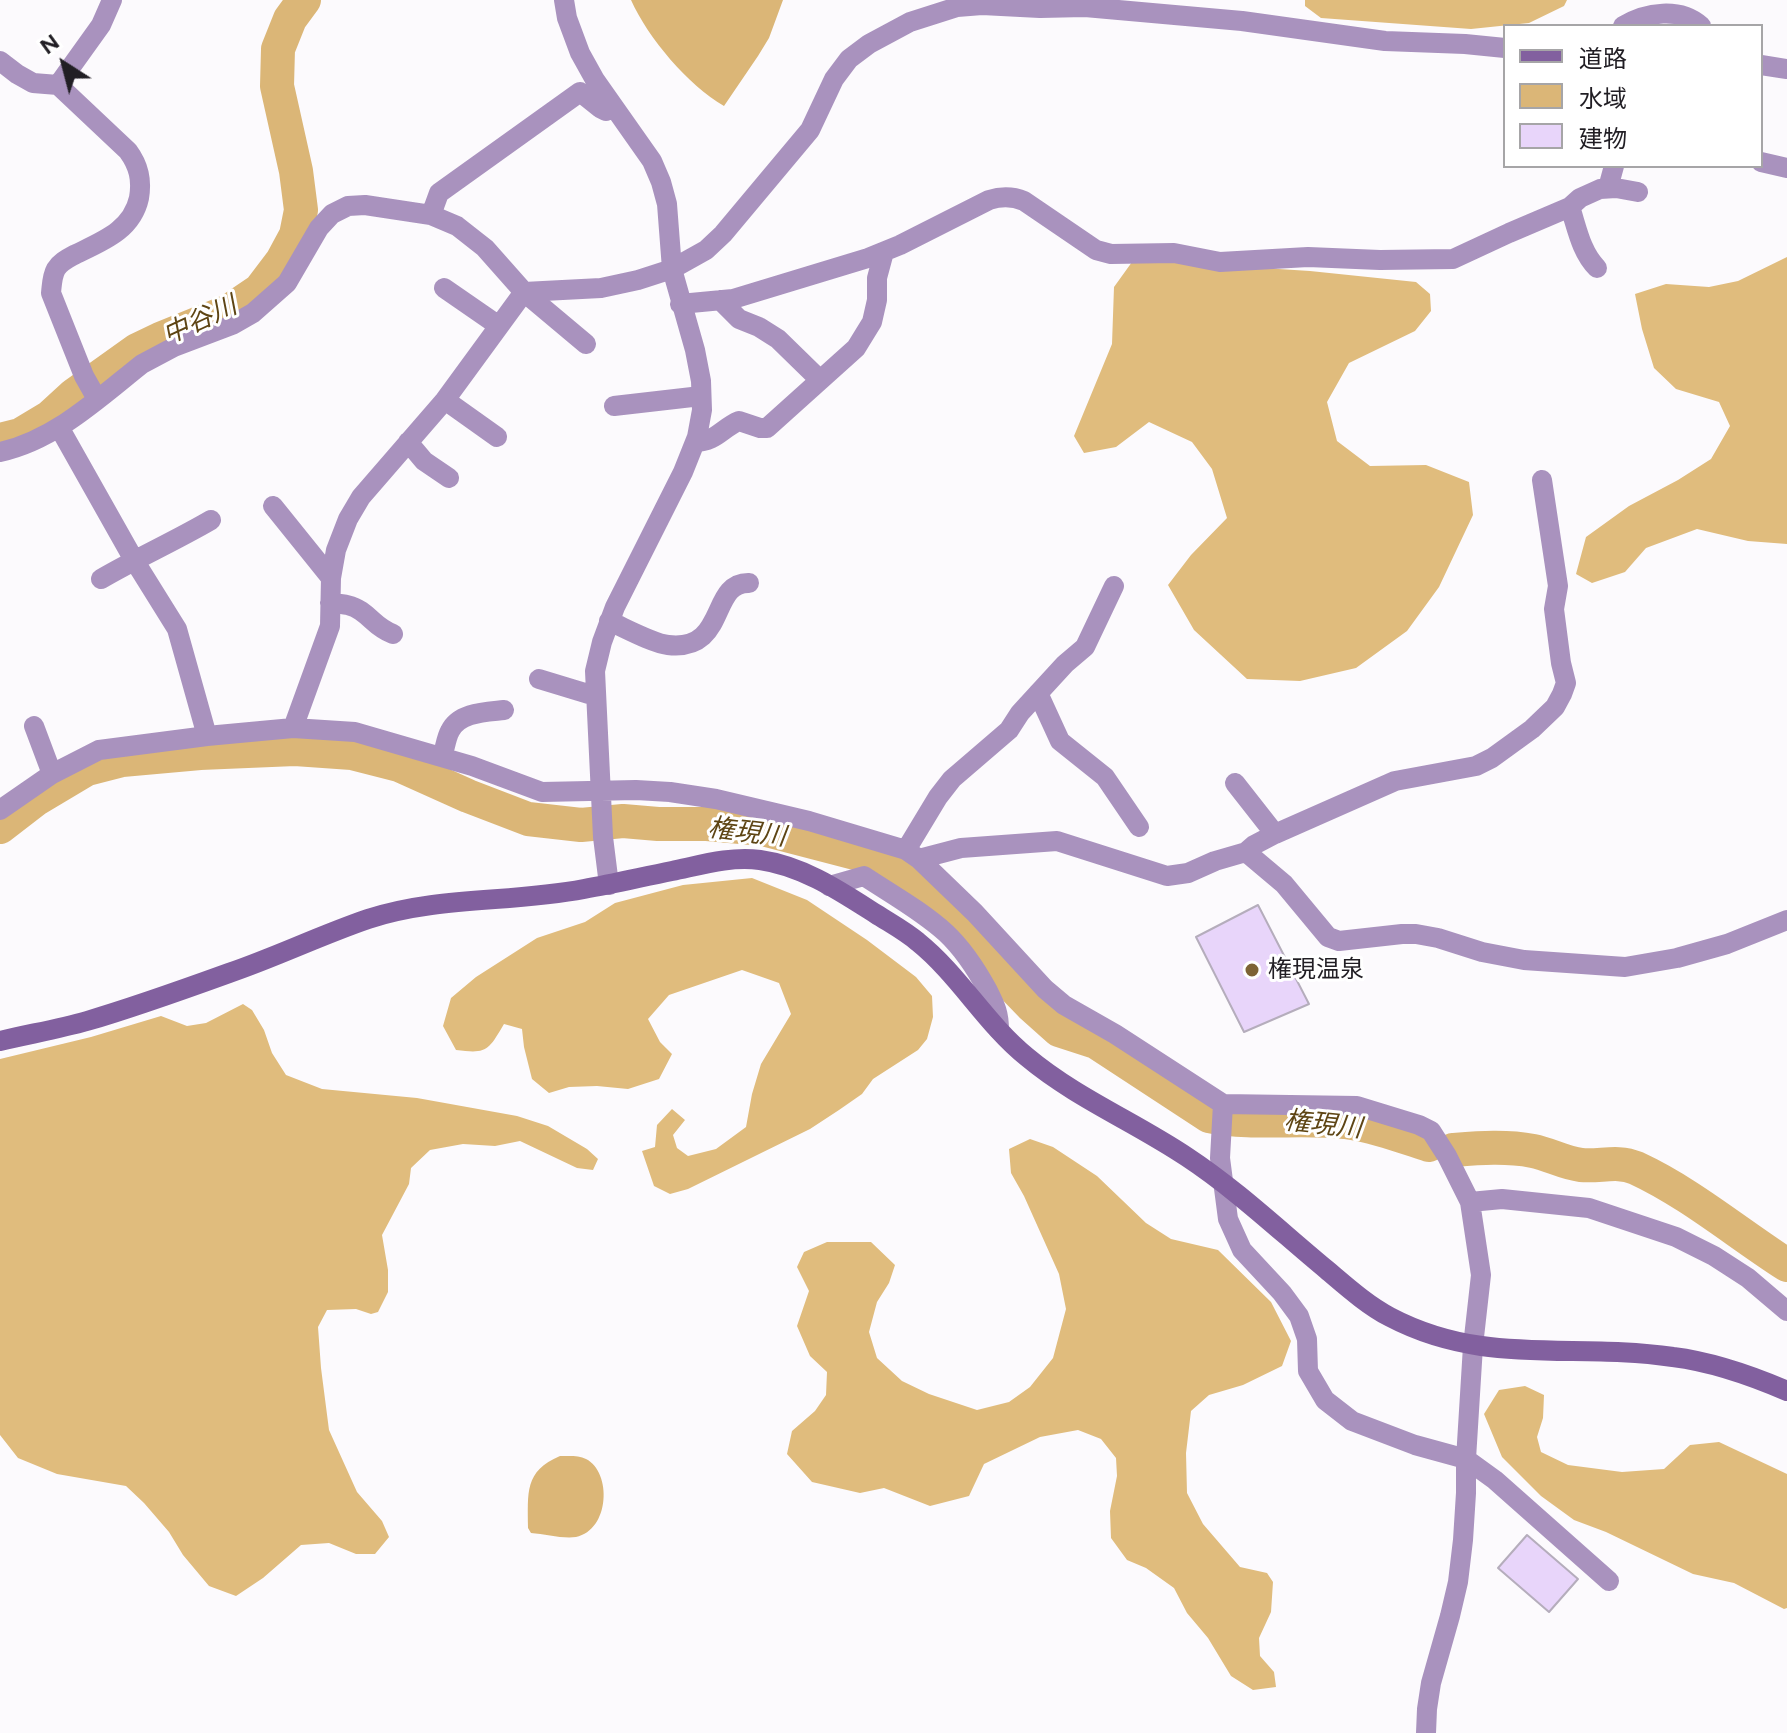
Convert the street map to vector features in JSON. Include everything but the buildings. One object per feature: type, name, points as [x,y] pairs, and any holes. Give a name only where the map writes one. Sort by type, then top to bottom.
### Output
[{"type":"street","points":[[58,85],[101,25],[112,0]]},
{"type":"street","points":[[564,0],[580,53],[595,80],[652,161],[661,182],[667,204],[672,269],[695,350],[702,410],[695,442],[683,472],[609,621],[595,671],[603,837],[609,885]]},
{"type":"street","points":[[524,292],[601,288],[638,280],[672,269],[706,250],[810,130],[834,79],[849,59],[869,44],[910,22],[957,7],[1085,7],[1242,21],[1385,41],[1503,48]]},
{"type":"street","points":[[1627,24],[1648,14],[1682,16],[1699,24]]},
{"type":"street","points":[[0,63],[33,83],[58,85],[128,151],[137,164],[140,192],[131,220],[104,241],[64,260],[52,280],[51,293],[92,389]]},
{"type":"street","points":[[1763,65],[1787,69]]},
{"type":"street","points":[[431,215],[439,193],[580,92],[606,111],[614,107]]},
{"type":"street","points":[[1763,162],[1787,168]]},
{"type":"street","points":[[1608,188],[1613,168]]},
{"type":"street","points":[[680,304],[748,294],[884,252],[1001,197],[1024,201],[1096,250],[1126,255],[1174,253],[1220,262],[1308,257],[1453,259],[1570,207],[1580,198],[1600,189],[1638,192]]},
{"type":"street","points":[[3,445],[17,448],[59,427],[92,389],[156,355],[232,325],[253,313],[287,283],[319,228],[332,214],[348,206],[365,205],[431,215],[457,226],[485,248],[524,292],[586,344]]},
{"type":"street","points":[[1570,207],[1584,250],[1597,268]]},
{"type":"street","points":[[695,442],[707,442],[739,421],[767,428],[856,348],[872,322],[877,300],[877,278],[884,252]]},
{"type":"street","points":[[444,288],[499,326]]},
{"type":"street","points":[[293,728],[330,626],[331,578],[336,550],[348,519],[361,497],[445,400],[524,292]]},
{"type":"street","points":[[720,300],[739,319],[778,339],[820,380]]},
{"type":"street","points":[[614,406],[701,396]]},
{"type":"street","points":[[445,400],[497,437]]},
{"type":"street","points":[[59,427],[177,629],[207,736]]},
{"type":"street","points":[[408,442],[424,461],[449,478]]},
{"type":"street","points":[[0,810],[52,774],[99,750],[293,728],[355,732],[442,757],[542,792],[601,798],[670,792],[716,799],[809,821],[912,854],[1057,841],[1167,876],[1188,873],[1246,852],[1275,834],[1395,781],[1476,766],[1532,729],[1555,707],[1566,683],[1554,609],[1558,586],[1542,480]]},
{"type":"street","points":[[273,506],[331,578]]},
{"type":"street","points":[[101,579],[211,520]]},
{"type":"street","points":[[609,621],[665,645],[696,642],[715,621],[733,587],[749,583]]},
{"type":"street","points":[[912,854],[938,797],[952,779],[1009,730],[1038,693],[1085,647],[1114,586]]},
{"type":"street","points":[[330,603],[347,604],[361,611],[379,628],[393,634]]},
{"type":"street","points":[[539,679],[595,696]]},
{"type":"street","points":[[1038,693],[1060,741],[1105,777],[1139,827]]},
{"type":"street","points":[[442,757],[450,731],[457,721],[496,705]]},
{"type":"street","points":[[34,726],[52,774]]},
{"type":"street","points":[[1235,783],[1275,834]]},
{"type":"street","points":[[1246,852],[1284,884],[1328,937],[1339,941],[1416,934],[1524,960],[1625,967],[1677,958],[1727,944],[1787,920]]},
{"type":"street","points":[[912,854],[965,929],[1064,1005],[1115,1034],[1222,1114],[1357,1106],[1431,1131],[1447,1156],[1470,1202],[1481,1275],[1473,1346],[1458,1582],[1431,1683],[1426,1733]]},
{"type":"street","points":[[0,1041],[85,1021],[231,973],[370,919],[429,904],[522,898],[609,885],[721,860],[756,859],[786,866],[829,886],[917,941],[1026,1057],[1074,1091],[1188,1157],[1384,1314],[1417,1330],[1473,1346],[1509,1351],[1672,1356],[1735,1371],[1787,1391]]},
{"type":"street","points":[[829,886],[864,876],[946,934],[965,929]]},
{"type":"street","points":[[965,929],[968,959],[999,1013],[999,1030]]},
{"type":"street","points":[[1222,1114],[1220,1158],[1228,1219],[1242,1250],[1299,1316],[1307,1339],[1308,1371],[1325,1400],[1352,1421],[1415,1445],[1466,1459],[1495,1480],[1609,1581]]},
{"type":"street","points":[[1470,1202],[1502,1199],[1589,1208],[1676,1237],[1748,1278],[1787,1311]]},
{"type":"shaded area","points":[[1305,0],[1567,0],[1564,6],[1529,23],[1471,29],[1321,18],[1305,6]]},
{"type":"shaded area","points":[[1162,253],[1216,265],[1416,282],[1430,294],[1431,311],[1415,331],[1349,363],[1327,402],[1337,441],[1370,466],[1426,465],[1469,482],[1473,515],[1439,587],[1407,631],[1356,668],[1300,681],[1247,679],[1194,630],[1168,585],[1191,555],[1227,518],[1212,469],[1192,442],[1149,422],[1116,447],[1084,453],[1074,436],[1112,344],[1114,287],[1132,262]]},
{"type":"shaded area","points":[[1787,257],[1787,544],[1748,541],[1697,529],[1646,548],[1625,572],[1592,583],[1576,574],[1586,537],[1629,506],[1711,459],[1730,426],[1719,402],[1676,389],[1654,368],[1635,294],[1666,284],[1709,287],[1738,281]]},
{"type":"shaded area","points":[[752,878],[807,900],[916,977],[932,996],[933,1017],[927,1039],[918,1050],[873,1079],[862,1094],[810,1129],[688,1189],[670,1194],[654,1186],[642,1151],[655,1147],[657,1125],[672,1109],[685,1120],[673,1135],[677,1148],[688,1156],[716,1149],[746,1127],[761,1064],[791,1014],[779,983],[742,970],[669,995],[648,1019],[660,1042],[672,1054],[659,1079],[628,1089],[569,1087],[549,1093],[532,1079],[522,1029],[504,1024],[486,1049],[466,1051],[456,1050],[443,1026],[451,998],[476,977],[537,938],[585,922],[615,903],[683,885]]},
{"type":"shaded area","points":[[243,1004],[252,1010],[286,1075],[322,1089],[417,1098],[517,1116],[548,1126],[598,1159],[593,1170],[577,1168],[520,1141],[495,1146],[463,1144],[430,1150],[411,1168],[409,1184],[382,1235],[388,1292],[378,1312],[327,1310],[318,1327],[329,1430],[357,1492],[382,1521],[389,1537],[375,1554],[356,1554],[329,1543],[301,1545],[263,1578],[236,1596],[209,1586],[183,1555],[169,1532],[126,1486],[57,1474],[18,1458],[0,1435],[0,1059],[161,1016],[187,1026],[206,1023]]},
{"type":"shaded area","points":[[1030,1139],[1053,1147],[1097,1176],[1146,1223],[1171,1239],[1218,1250],[1271,1302],[1291,1341],[1282,1366],[1243,1385],[1209,1395],[1191,1411],[1186,1453],[1187,1493],[1203,1524],[1240,1567],[1267,1573],[1273,1582],[1271,1612],[1259,1638],[1260,1656],[1274,1672],[1276,1687],[1253,1690],[1231,1676],[1208,1638],[1187,1613],[1174,1588],[1146,1568],[1127,1560],[1111,1538],[1110,1511],[1117,1476],[1116,1458],[1101,1439],[1078,1430],[1040,1437],[984,1464],[969,1496],[930,1506],[884,1488],[860,1493],[812,1482],[787,1454],[792,1431],[815,1411],[826,1395],[827,1372],[810,1356],[797,1326],[809,1291],[797,1267],[804,1252],[827,1242],[871,1242],[895,1265],[889,1283],[877,1302],[869,1332],[877,1358],[902,1381],[977,1410],[1009,1402],[1030,1387],[1053,1358],[1066,1309],[1059,1274],[1011,1173],[1009,1149]]},
{"type":"shaded area","points":[[1525,1386],[1544,1395],[1543,1418],[1537,1437],[1541,1452],[1568,1465],[1622,1472],[1664,1469],[1690,1445],[1719,1442],[1787,1474],[1787,1608],[1734,1583],[1693,1574],[1574,1520],[1541,1496],[1502,1457],[1484,1414],[1499,1390]]},
{"type":"water","points":[[631,0],[783,0],[769,38],[724,106],[697,86],[670,59],[638,15]]},
{"type":"water","points":[[560,1456],[586,1459],[600,1476],[603,1488],[604,1500],[596,1524],[576,1537],[531,1533],[528,1528],[530,1484],[540,1469]]},
{"type":"waterway","name":"中谷川","points":[[0,440],[20,435],[50,417],[74,395],[137,350],[229,311],[260,290],[282,261],[296,235],[301,210],[296,171],[277,86],[278,49],[290,19],[304,0]]},
{"type":"waterway","name":"権現川","points":[[0,827],[35,800],[87,769],[122,760],[295,749],[352,753],[399,765],[528,819],[581,825],[623,821],[763,829],[859,854],[881,863],[951,913],[976,936],[1003,976],[1059,1030],[1096,1042],[1209,1116],[1243,1120],[1345,1122],[1429,1145]]},
{"type":"waterway","name":"権現川","points":[[1453,1150],[1513,1148],[1539,1152],[1581,1165],[1615,1164],[1636,1168],[1694,1201],[1787,1265]]},
{"type":"place","name":"権現温泉","points":[[1252,970]]}]
